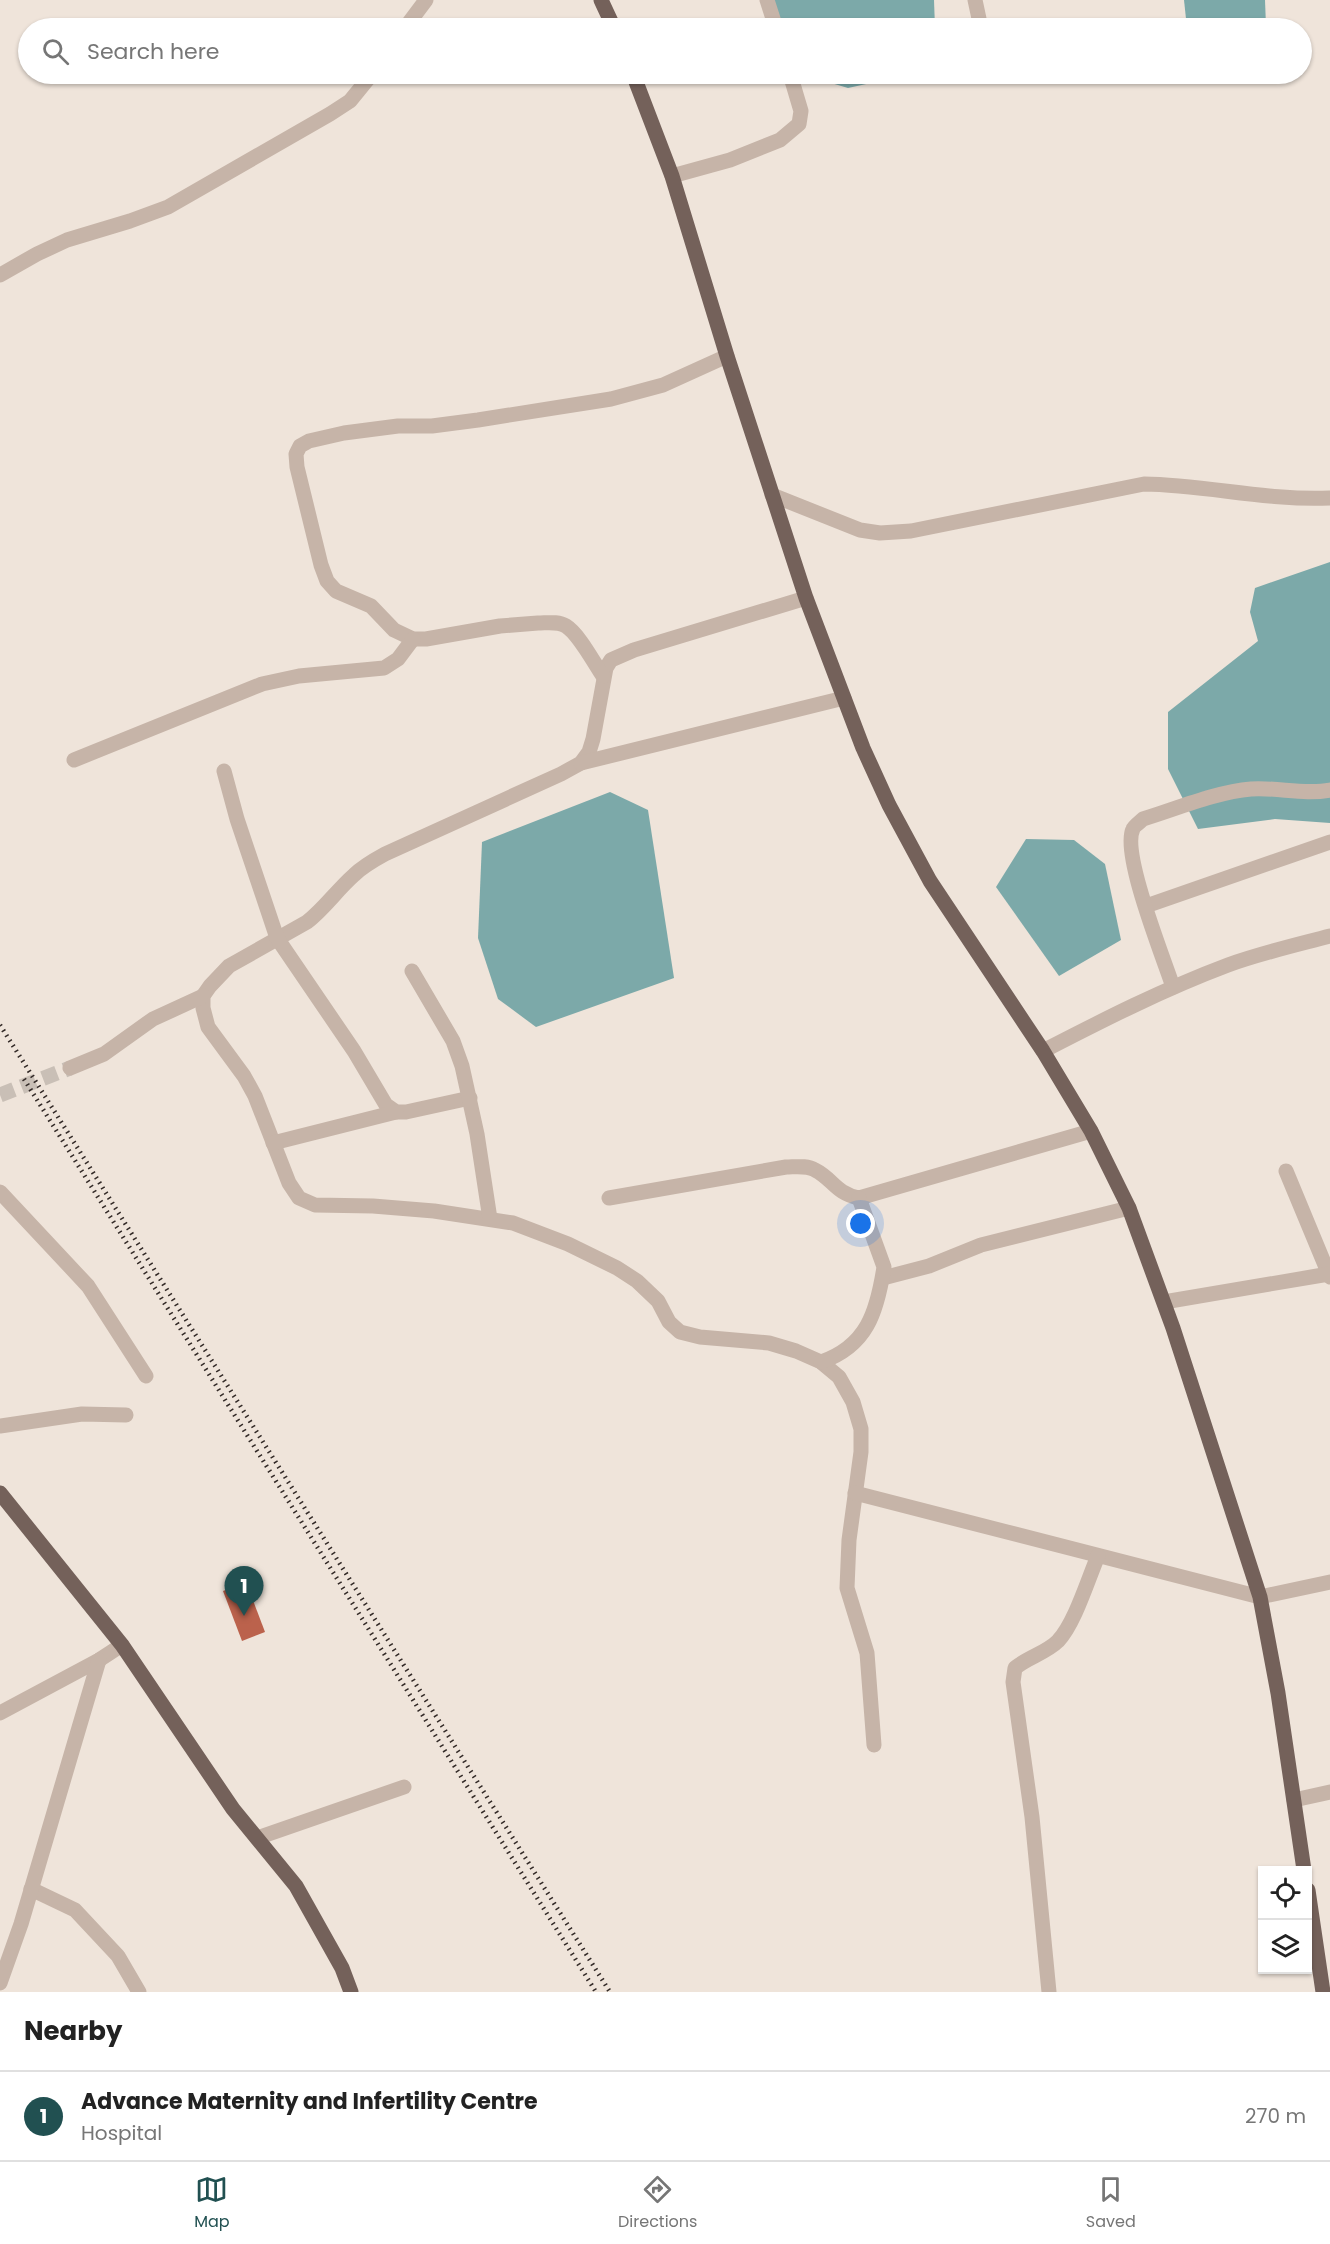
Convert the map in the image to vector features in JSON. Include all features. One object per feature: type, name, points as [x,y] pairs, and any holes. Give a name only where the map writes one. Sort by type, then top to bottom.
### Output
[{"type":"main road","points":[[601,0],[609,18]]},
{"type":"main road","points":[[637,84],[672,176],[727,356],[806,598],[863,748],[889,805],[930,881],[1043,1051],[1091,1131],[1130,1208],[1164,1302],[1260,1597],[1278,1693],[1303,1866]]},
{"type":"main road","points":[[0,1493],[122,1645],[233,1809],[296,1886],[342,1968],[351,1992]]},
{"type":"main road","points":[[1312,1917],[1323,1992]]},
{"type":"street","points":[[412,18],[426,0]]},
{"type":"street","points":[[767,0],[773,18]]},
{"type":"street","points":[[975,0],[979,18]]},
{"type":"street","points":[[0,275],[67,240],[168,207],[330,114],[350,100],[364,84]]},
{"type":"street","points":[[672,176],[730,160],[780,140],[800,124],[801,111],[793,84]]},
{"type":"street","points":[[603,676],[573,632],[565,626],[555,623],[500,626],[426,639],[413,639],[404,637],[394,630],[371,606],[336,591],[327,581],[321,565],[297,467],[296,454],[300,446],[309,441],[344,433],[478,420],[633,394],[663,385],[727,356]]},
{"type":"street","points":[[772,495],[860,530],[880,533],[910,531],[1144,484],[1171,484],[1300,500],[1330,498]]},
{"type":"street","points":[[581,763],[589,752],[593,739],[603,676],[611,660],[634,650],[806,598]]},
{"type":"street","points":[[74,760],[273,681],[299,676],[384,668],[398,659],[413,639]]},
{"type":"street","points":[[70,1068],[104,1054],[153,1019],[203,996],[230,966],[318,914],[354,874],[367,864],[396,849],[581,763],[844,698]]},
{"type":"street","points":[[224,771],[237,819],[276,938],[354,1051],[386,1105],[396,1112]]},
{"type":"street","points":[[1173,987],[1136,876],[1130,844],[1133,829],[1143,819],[1250,789],[1307,792],[1330,790]]},
{"type":"street","points":[[1146,906],[1330,842]]},
{"type":"street","points":[[1043,1051],[1119,1011],[1230,964],[1330,936]]},
{"type":"street","points":[[412,971],[453,1041],[470,1098],[490,1219]]},
{"type":"street","points":[[203,996],[203,1008],[208,1026],[244,1076],[255,1096],[289,1183],[299,1198],[315,1205],[383,1206],[513,1223],[568,1244],[617,1268],[637,1281],[658,1301],[669,1322],[680,1332],[700,1337],[769,1343],[821,1362],[839,1377],[853,1402],[861,1430],[861,1452],[849,1540],[847,1588],[867,1653],[874,1745]]},
{"type":"street","points":[[273,1143],[396,1112],[406,1112],[470,1098]]},
{"type":"street","points":[[609,1198],[786,1167],[802,1167],[813,1168],[846,1195],[859,1198],[1091,1131]]},
{"type":"street","points":[[1164,1302],[1329,1275],[1286,1171]]},
{"type":"street","points":[[0,1192],[88,1286],[146,1376]]},
{"type":"street","points":[[821,1362],[838,1356],[856,1341],[874,1313],[883,1278],[884,1267],[859,1198]]},
{"type":"street","points":[[883,1278],[929,1266],[981,1245],[1130,1208]]},
{"type":"street","points":[[0,1426],[82,1414],[126,1415]]},
{"type":"street","points":[[855,1494],[1260,1597],[1330,1582]]},
{"type":"street","points":[[1049,1992],[1032,1817],[1013,1682],[1015,1668],[1059,1640],[1069,1624],[1098,1556]]},
{"type":"street","points":[[0,1713],[99,1660],[122,1645]]},
{"type":"street","points":[[0,1983],[31,1890],[99,1660]]},
{"type":"street","points":[[256,1838],[404,1787]]},
{"type":"street","points":[[1293,1800],[1330,1792]]},
{"type":"street","points":[[31,1890],[75,1910],[118,1956],[139,1992]]},
{"type":"water","points":[[774,0],[934,0],[935,18],[779,18]]},
{"type":"water","points":[[1184,0],[1265,0],[1266,18],[1186,18]]},
{"type":"water","points":[[835,84],[866,84],[848,88]]},
{"type":"water","points":[[1330,562],[1330,823],[1275,819],[1198,829],[1168,769],[1168,712],[1258,641],[1250,612],[1255,588]]},
{"type":"water","points":[[610,792],[648,810],[674,978],[536,1027],[498,999],[478,938],[482,842]]},
{"type":"water","points":[[1026,839],[1074,840],[1105,864],[1121,940],[1059,976],[996,887]]},
{"type":"building","points":[[246,1582],[265,1632],[242,1641],[223,1591]]},
{"type":"tunnel","points":[[0,1095],[70,1068]]},
{"type":"railway","points":[[0,1025],[610,1992]]},
{"type":"railway","points":[[24,1079],[596,1992]]},
{"type":"place","name":"Advance Maternity and Infertility Centre","points":[[244,1616]]}]
